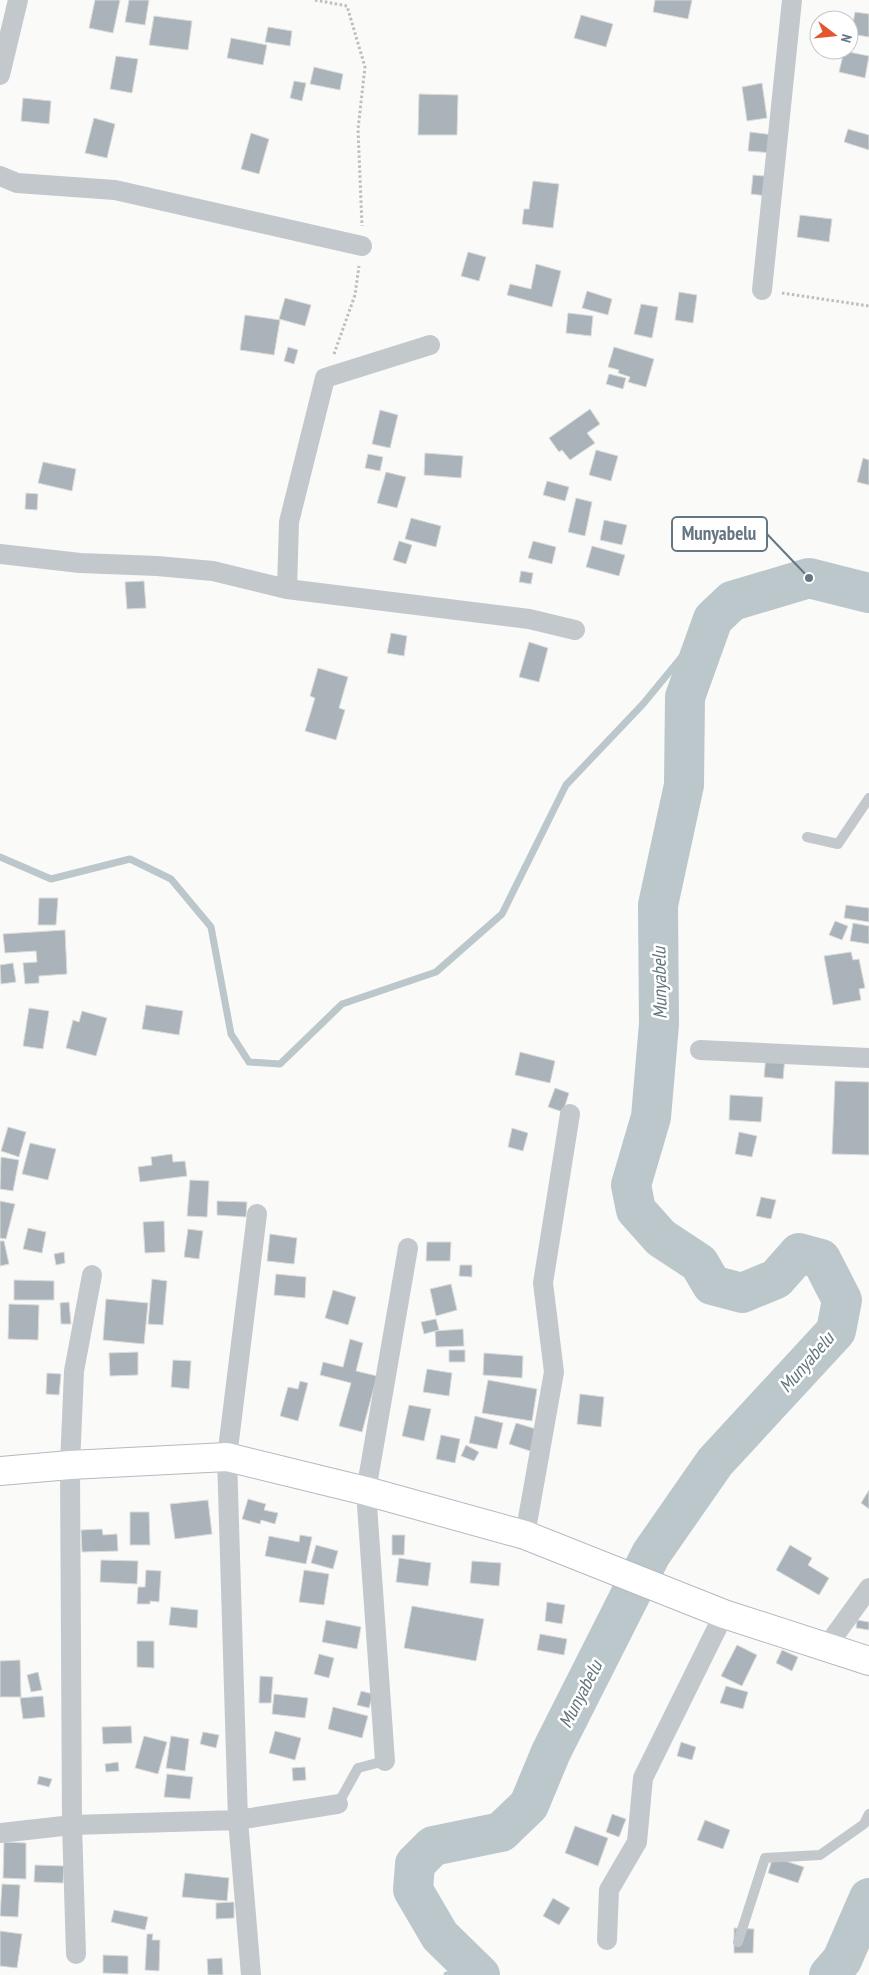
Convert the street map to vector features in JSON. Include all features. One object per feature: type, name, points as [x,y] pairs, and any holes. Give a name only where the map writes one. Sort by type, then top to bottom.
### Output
[{"type":"street","points":[[0,75],[18,0]]},
{"type":"street","points":[[762,290],[792,0]]},
{"type":"street","points":[[0,176],[18,183],[115,190],[362,246]]},
{"type":"street","points":[[287,589],[289,522],[325,378],[430,345]]},
{"type":"street","points":[[0,554],[80,563],[157,566],[212,571],[287,589],[529,619],[575,630]]},
{"type":"street","points":[[700,1050],[869,1058]]},
{"type":"street","points":[[525,1535],[554,1372],[543,1283],[570,1114]]},
{"type":"street","points":[[251,1975],[238,1820],[227,1458],[257,1214]]},
{"type":"street","points":[[385,1761],[366,1491],[408,1248]]},
{"type":"street","points":[[76,1954],[72,1825],[70,1465],[74,1371],[92,1275]]},
{"type":"street","points":[[0,1471],[70,1465],[227,1458],[366,1491],[525,1535],[724,1614],[869,1661]]},
{"type":"street","points":[[827,1646],[869,1588]]},
{"type":"street","points":[[607,1940],[609,1890],[637,1842],[644,1778],[724,1614]]},
{"type":"street","points":[[0,1833],[72,1825],[238,1820],[338,1804]]},
{"type":"lane","points":[[807,837],[838,844],[869,798]]},
{"type":"lane","points":[[338,1804],[358,1768],[385,1761]]},
{"type":"lane","points":[[738,1942],[764,1858],[820,1855],[864,1824],[869,1814]]},
{"type":"path","points":[[315,0],[347,6],[365,67],[358,129],[362,246],[355,295],[325,378]]},
{"type":"path","points":[[762,290],[869,306]]},
{"type":"building","points":[[95,0],[120,0],[113,33],[89,28]]},
{"type":"building","points":[[129,0],[149,0],[145,25],[125,22]]},
{"type":"building","points":[[655,0],[692,0],[688,19],[653,12]]},
{"type":"building","points":[[859,13],[869,14],[869,37],[859,35]]},
{"type":"building","points":[[581,15],[613,24],[606,47],[574,38]]},
{"type":"building","points":[[154,16],[192,21],[188,50],[149,45]]},
{"type":"building","points":[[268,27],[292,31],[290,46],[265,42]]},
{"type":"building","points":[[231,38],[267,45],[263,65],[227,58]]},
{"type":"building","points":[[859,54],[869,56],[865,78],[839,72],[842,60],[859,60]]},
{"type":"building","points":[[116,56],[138,59],[132,93],[110,89]]},
{"type":"building","points":[[314,67],[343,74],[340,90],[310,84]]},
{"type":"building","points":[[294,81],[306,83],[302,101],[290,98]]},
{"type":"building","points":[[762,83],[767,118],[747,121],[742,87]]},
{"type":"building","points":[[419,94],[458,95],[457,135],[418,135]]},
{"type":"building","points":[[23,98],[51,101],[49,124],[21,121]]},
{"type":"building","points":[[94,118],[115,124],[107,158],[85,153]]},
{"type":"building","points":[[848,129],[869,135],[869,150],[844,142]]},
{"type":"building","points":[[750,132],[774,135],[772,153],[748,151]]},
{"type":"building","points":[[251,133],[269,139],[259,174],[241,169]]},
{"type":"building","points":[[753,175],[776,177],[774,197],[751,194]]},
{"type":"building","points":[[533,181],[559,184],[553,228],[522,224],[524,209],[529,209]]},
{"type":"building","points":[[800,215],[832,219],[829,242],[797,237]]},
{"type":"building","points":[[468,252],[486,257],[479,281],[461,276]]},
{"type":"building","points":[[536,264],[561,271],[552,307],[507,295],[510,284],[531,289]]},
{"type":"building","points":[[587,291],[612,299],[608,315],[582,308]]},
{"type":"building","points":[[679,292],[697,295],[693,323],[675,320]]},
{"type":"building","points":[[285,298],[311,305],[305,326],[279,319]]},
{"type":"building","points":[[641,304],[658,307],[652,338],[634,334]]},
{"type":"building","points":[[568,313],[593,316],[591,336],[566,333]]},
{"type":"building","points":[[245,315],[280,320],[274,355],[240,350]]},
{"type":"building","points":[[288,347],[298,350],[294,364],[284,361]]},
{"type":"building","points":[[614,347],[654,359],[646,387],[628,382],[630,377],[618,373],[619,370],[608,367]]},
{"type":"building","points":[[609,374],[626,378],[623,389],[606,384]]},
{"type":"building","points":[[590,409],[600,424],[587,433],[595,443],[570,460],[562,450],[559,452],[549,438]]},
{"type":"building","points":[[380,410],[398,415],[390,448],[372,444]]},
{"type":"building","points":[[596,450],[618,456],[611,481],[589,475]]},
{"type":"building","points":[[425,453],[463,456],[461,478],[424,475]]},
{"type":"building","points":[[368,454],[383,457],[380,471],[365,468]]},
{"type":"building","points":[[863,458],[869,460],[869,485],[857,482]]},
{"type":"building","points":[[43,462],[76,469],[72,491],[38,483]]},
{"type":"building","points":[[386,472],[406,477],[397,508],[377,503]]},
{"type":"building","points":[[547,481],[569,487],[565,501],[543,495]]},
{"type":"building","points":[[26,493],[38,494],[37,510],[25,509]]},
{"type":"building","points":[[576,498],[592,502],[585,536],[568,532]]},
{"type":"building","points":[[411,518],[441,526],[436,547],[405,539]]},
{"type":"building","points":[[604,520],[627,525],[622,545],[600,540]]},
{"type":"building","points":[[399,541],[412,545],[406,564],[393,560]]},
{"type":"building","points":[[533,541],[556,547],[552,564],[528,558]]},
{"type":"building","points":[[592,546],[625,555],[619,576],[586,567]]},
{"type":"building","points":[[521,571],[533,573],[531,584],[519,582]]},
{"type":"building","points":[[144,581],[146,608],[127,609],[125,582]]},
{"type":"building","points":[[391,633],[407,636],[404,656],[387,653]]},
{"type":"building","points":[[529,642],[548,648],[539,682],[519,677]]},
{"type":"building","points":[[318,668],[348,677],[339,708],[345,710],[336,740],[305,731],[315,698],[310,696]]},
{"type":"building","points":[[39,898],[58,898],[56,925],[38,925]]},
{"type":"building","points":[[846,905],[869,908],[869,922],[844,918]]},
{"type":"building","points":[[835,921],[848,926],[842,940],[829,935]]},
{"type":"building","points":[[853,923],[869,926],[869,944],[850,941]]},
{"type":"building","points":[[65,930],[67,974],[39,976],[39,983],[25,984],[23,963],[37,962],[36,951],[5,953],[3,934]]},
{"type":"building","points":[[851,952],[853,960],[859,959],[865,988],[859,989],[861,1000],[833,1005],[824,956]]},
{"type":"building","points":[[13,963],[16,982],[1,984],[0,965]]},
{"type":"building","points":[[146,1005],[183,1011],[179,1035],[142,1029]]},
{"type":"building","points":[[29,1008],[49,1011],[43,1049],[23,1046]]},
{"type":"building","points":[[82,1011],[107,1018],[96,1056],[66,1048],[73,1020],[79,1022]]},
{"type":"building","points":[[767,1044],[786,1046],[783,1079],[764,1077]]},
{"type":"building","points":[[520,1052],[555,1061],[550,1083],[515,1075]]},
{"type":"building","points":[[835,1081],[869,1082],[869,1155],[832,1154]]},
{"type":"building","points":[[555,1088],[569,1093],[563,1112],[548,1107]]},
{"type":"building","points":[[730,1095],[763,1097],[761,1122],[729,1120]]},
{"type":"building","points":[[8,1127],[26,1132],[19,1157],[1,1151]]},
{"type":"building","points":[[512,1128],[528,1133],[523,1151],[508,1147]]},
{"type":"building","points":[[739,1132],[757,1136],[752,1157],[735,1154]]},
{"type":"building","points":[[30,1143],[56,1149],[48,1180],[22,1174]]},
{"type":"building","points":[[172,1154],[173,1162],[185,1161],[187,1176],[140,1182],[138,1167],[152,1165],[151,1157]]},
{"type":"building","points":[[1,1157],[19,1160],[13,1191],[0,1189]]},
{"type":"building","points":[[190,1180],[209,1181],[207,1217],[187,1216]]},
{"type":"building","points":[[761,1197],[776,1200],[771,1219],[756,1216]]},
{"type":"building","points":[[0,1201],[15,1204],[6,1239],[0,1238]]},
{"type":"building","points":[[217,1201],[247,1202],[246,1217],[217,1215]]},
{"type":"building","points":[[164,1221],[165,1252],[145,1253],[143,1222]]},
{"type":"building","points":[[28,1228],[46,1232],[42,1253],[23,1249]]},
{"type":"building","points":[[188,1229],[203,1231],[199,1259],[184,1257]]},
{"type":"building","points":[[270,1234],[297,1238],[294,1264],[267,1261]]},
{"type":"building","points":[[0,1241],[4,1241],[9,1264],[0,1266]]},
{"type":"building","points":[[427,1242],[451,1242],[450,1261],[426,1261]]},
{"type":"building","points":[[64,1252],[65,1263],[56,1265],[54,1254]]},
{"type":"building","points":[[460,1265],[472,1265],[472,1277],[459,1276]]},
{"type":"building","points":[[276,1274],[306,1277],[305,1298],[274,1295]]},
{"type":"building","points":[[152,1279],[167,1281],[163,1325],[148,1324]]},
{"type":"building","points":[[14,1280],[54,1281],[54,1300],[14,1300]]},
{"type":"building","points":[[451,1284],[457,1310],[436,1316],[430,1289]]},
{"type":"building","points":[[333,1290],[356,1297],[348,1325],[325,1318]]},
{"type":"building","points":[[106,1299],[148,1303],[144,1344],[103,1340]]},
{"type":"building","points":[[69,1302],[71,1324],[61,1324],[60,1303]]},
{"type":"building","points":[[9,1304],[39,1305],[38,1340],[8,1339]]},
{"type":"building","points":[[436,1319],[439,1330],[424,1334],[421,1322]]},
{"type":"building","points":[[463,1329],[464,1346],[436,1347],[435,1331]]},
{"type":"building","points":[[350,1339],[363,1343],[356,1371],[377,1376],[362,1432],[339,1426],[351,1383],[320,1375],[323,1362],[343,1367]]},
{"type":"building","points":[[449,1350],[465,1350],[465,1362],[449,1362]]},
{"type":"building","points":[[138,1352],[138,1375],[110,1376],[109,1353]]},
{"type":"building","points":[[484,1353],[523,1356],[522,1378],[483,1375]]},
{"type":"building","points":[[173,1360],[191,1361],[189,1389],[171,1387]]},
{"type":"building","points":[[427,1369],[452,1373],[449,1396],[423,1392]]},
{"type":"building","points":[[47,1373],[61,1374],[59,1395],[46,1394]]},
{"type":"building","points":[[488,1380],[537,1389],[532,1421],[482,1413]]},
{"type":"building","points":[[300,1381],[308,1383],[298,1421],[280,1416],[288,1387],[298,1389]]},
{"type":"building","points":[[580,1394],[604,1397],[601,1427],[577,1424]]},
{"type":"building","points":[[409,1405],[431,1409],[424,1441],[402,1436]]},
{"type":"building","points":[[475,1416],[503,1423],[497,1449],[469,1443]]},
{"type":"building","points":[[516,1423],[546,1432],[539,1454],[509,1444]]},
{"type":"building","points":[[441,1435],[460,1439],[455,1463],[436,1459]]},
{"type":"building","points":[[466,1445],[479,1452],[474,1461],[461,1456]]},
{"type":"building","points":[[869,1490],[869,1509],[861,1503]]},
{"type":"building","points":[[248,1499],[266,1504],[264,1510],[278,1513],[275,1524],[261,1520],[260,1524],[242,1519]]},
{"type":"building","points":[[208,1500],[212,1534],[175,1539],[170,1504]]},
{"type":"building","points":[[130,1512],[149,1512],[150,1545],[130,1545]]},
{"type":"building","points":[[102,1529],[103,1535],[117,1534],[118,1551],[82,1552],[81,1530]]},
{"type":"building","points":[[300,1535],[312,1537],[306,1564],[265,1556],[269,1536],[299,1542]]},
{"type":"building","points":[[392,1535],[405,1535],[404,1555],[392,1555]]},
{"type":"building","points":[[316,1545],[338,1551],[333,1569],[311,1563]]},
{"type":"building","points":[[790,1545],[812,1558],[808,1565],[829,1578],[819,1595],[776,1570]]},
{"type":"building","points":[[399,1558],[431,1563],[428,1586],[396,1582]]},
{"type":"building","points":[[101,1560],[138,1561],[137,1584],[100,1582]]},
{"type":"building","points":[[472,1561],[501,1563],[499,1586],[470,1583]]},
{"type":"building","points":[[146,1570],[161,1571],[159,1602],[150,1601],[150,1604],[137,1604],[138,1587],[145,1587]]},
{"type":"building","points":[[304,1570],[329,1574],[324,1605],[299,1602]]},
{"type":"building","points":[[547,1602],[565,1605],[562,1624],[545,1621]]},
{"type":"building","points":[[412,1606],[484,1619],[476,1661],[404,1648]]},
{"type":"building","points":[[171,1607],[198,1610],[197,1628],[169,1625]]},
{"type":"building","points":[[326,1620],[361,1627],[357,1649],[322,1642]]},
{"type":"building","points":[[857,1620],[869,1622],[869,1630],[856,1628]]},
{"type":"building","points":[[540,1634],[567,1639],[564,1655],[537,1650]]},
{"type":"building","points":[[137,1641],[154,1641],[154,1668],[137,1667]]},
{"type":"building","points":[[737,1645],[757,1655],[742,1686],[721,1676]]},
{"type":"building","points":[[782,1650],[798,1657],[792,1671],[776,1663]]},
{"type":"building","points":[[319,1654],[334,1658],[329,1678],[314,1674]]},
{"type":"building","points":[[20,1660],[21,1697],[0,1697],[0,1661]]},
{"type":"building","points":[[38,1672],[42,1690],[31,1692],[27,1675]]},
{"type":"building","points":[[260,1676],[273,1677],[271,1703],[259,1703]]},
{"type":"building","points":[[726,1686],[748,1692],[743,1709],[720,1703]]},
{"type":"building","points":[[361,1691],[373,1694],[369,1708],[357,1705]]},
{"type":"building","points":[[274,1694],[308,1698],[305,1718],[272,1714]]},
{"type":"building","points":[[43,1696],[45,1717],[23,1719],[20,1698]]},
{"type":"building","points":[[333,1707],[368,1716],[362,1738],[328,1729]]},
{"type":"building","points":[[131,1726],[132,1743],[103,1744],[102,1727]]},
{"type":"building","points":[[275,1731],[301,1738],[295,1760],[269,1753]]},
{"type":"building","points":[[203,1732],[219,1735],[216,1748],[200,1744]]},
{"type":"building","points":[[144,1736],[167,1742],[158,1774],[135,1768]]},
{"type":"building","points":[[171,1736],[189,1739],[185,1771],[166,1768]]},
{"type":"building","points":[[681,1742],[696,1747],[692,1760],[677,1756]]},
{"type":"building","points":[[118,1762],[119,1771],[106,1772],[105,1764]]},
{"type":"building","points":[[305,1767],[306,1780],[293,1781],[292,1768]]},
{"type":"building","points":[[167,1774],[193,1777],[190,1799],[164,1797]]},
{"type":"building","points":[[39,1776],[52,1779],[49,1787],[37,1784]]},
{"type":"building","points":[[612,1814],[626,1819],[619,1837],[606,1832]]},
{"type":"building","points":[[705,1820],[730,1830],[723,1849],[697,1840]]},
{"type":"building","points":[[575,1826],[608,1838],[598,1866],[565,1853]]},
{"type":"building","points":[[4,1842],[26,1843],[26,1879],[3,1878]]},
{"type":"building","points":[[773,1857],[804,1867],[798,1883],[768,1873]]},
{"type":"building","points":[[35,1865],[64,1866],[63,1883],[34,1882]]},
{"type":"building","points":[[185,1873],[229,1878],[227,1901],[182,1897]]},
{"type":"building","points":[[2,1884],[20,1885],[18,1917],[0,1916]]},
{"type":"building","points":[[553,1898],[570,1908],[559,1925],[543,1916]]},
{"type":"building","points":[[234,1902],[234,1918],[216,1919],[216,1903]]},
{"type":"building","points":[[114,1910],[148,1917],[145,1930],[111,1922]]},
{"type":"building","points":[[734,1928],[754,1929],[753,1953],[734,1953]]},
{"type":"building","points":[[0,1931],[22,1934],[17,1968],[0,1966]]},
{"type":"building","points":[[147,1934],[153,1934],[152,1940],[160,1940],[159,1971],[145,1970]]},
{"type":"building","points":[[103,1955],[128,1956],[128,1974],[103,1973]]},
{"type":"building","points":[[222,1958],[223,1975],[208,1975],[207,1959]]},
{"type":"waterway","name":"Munyabelu","points":[[480,1975],[440,1936],[413,1890],[415,1864],[433,1846],[501,1832],[529,1805],[551,1752],[651,1554],[715,1462],[836,1331],[842,1300],[821,1259],[799,1253],[776,1279],[742,1293],[712,1285],[699,1263],[661,1238],[636,1210],[631,1185],[651,1117],[659,1024],[658,905],[684,785],[685,697],[713,619],[732,601],[809,578],[869,593]]},
{"type":"waterway","points":[[0,857],[51,879],[130,859],[171,879],[211,927],[231,1034],[249,1062],[280,1064],[342,1004],[436,972],[502,914],[566,785],[643,704],[713,619]]},
{"type":"waterway","name":"Munyabelu","points":[[829,1975],[842,1960],[869,1898]]},
{"type":"waterway","points":[[447,1975],[477,1971]]},
{"type":"place","name":"Munyabelu","points":[[809,578]]}]
